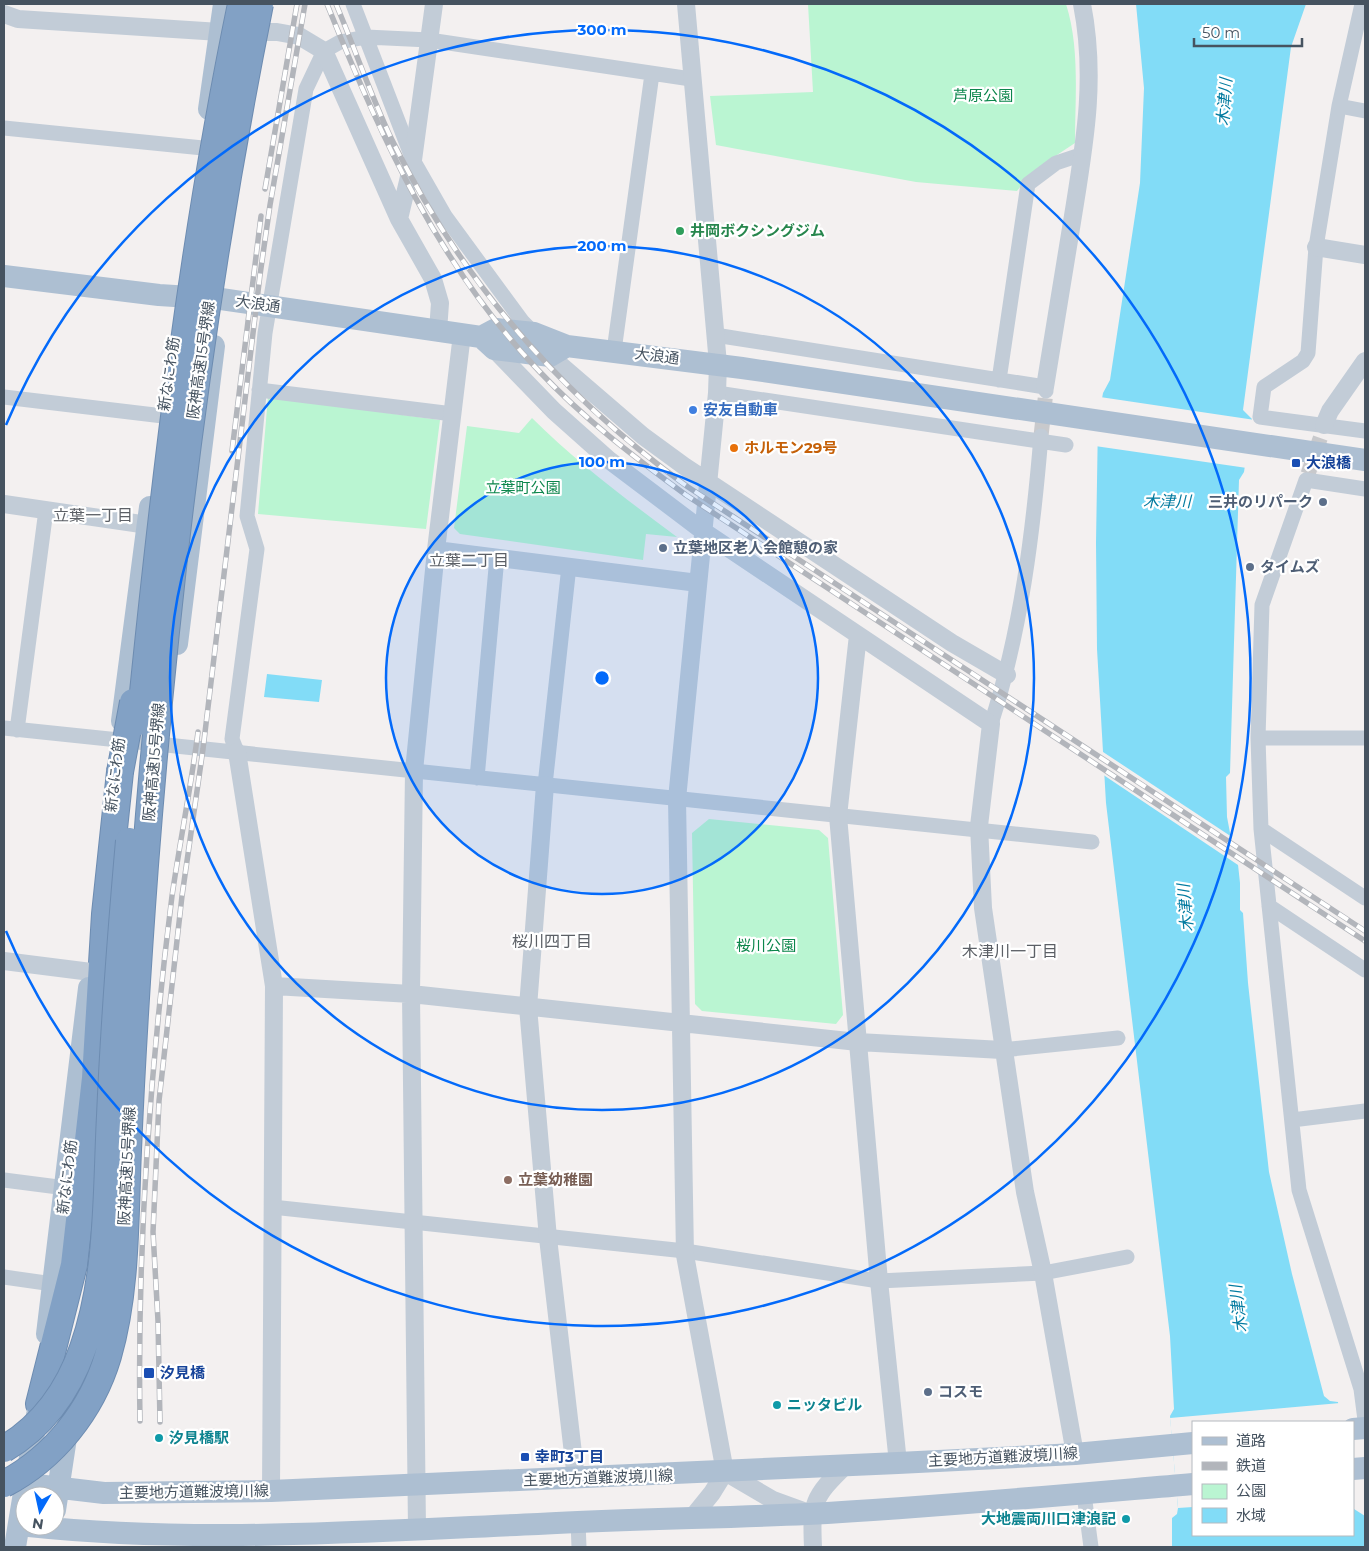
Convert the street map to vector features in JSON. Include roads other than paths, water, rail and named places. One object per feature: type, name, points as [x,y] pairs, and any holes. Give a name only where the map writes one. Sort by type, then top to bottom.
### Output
[{"type":"highway","name":"阪神高速15号堺線","points":[[4,1449],[20,1440],[37,1424],[64,1391],[84,1347],[95,1302],[103,1236],[112,1063],[153,536],[184,330],[220,113],[241,4]]},
{"type":"highway","name":"阪神高速15号堺線","points":[[11,1483],[39,1460],[71,1428],[87,1406],[100,1380],[114,1330],[123,1250],[131,1064],[146,856],[176,547],[207,312],[238,116],[262,4]]},
{"type":"highway","points":[[39,1404],[74,1265],[95,1078],[105,914],[118,792],[153,536]]},
{"type":"main road","name":"新なにわ筋","points":[[15,1504],[11,1483],[39,1404],[119,740],[153,536],[163,416],[224,4]]},
{"type":"main road","points":[[58,1486],[165,745],[221,299],[260,31],[262,4]]},
{"type":"main road","name":"大浪通","points":[[4,276],[180,297],[221,299],[438,330],[479,340],[559,351],[614,351],[718,364],[1365,460]]},
{"type":"main road","name":"大浪通","points":[[479,340],[496,329],[534,333],[559,351]]},
{"type":"main road","name":"主要地方道難波境川線","points":[[65,1514],[104,1493],[271,1491],[576,1479],[1075,1454],[1182,1444]]},
{"type":"main road","name":"主要地方道難波境川線","points":[[65,1523],[98,1533],[333,1540],[417,1529],[812,1513],[1084,1494],[1184,1484]]},
{"type":"street","points":[[353,4],[413,160],[445,216],[522,321],[534,333]]},
{"type":"street","points":[[399,219],[413,160],[434,4]]},
{"type":"street","points":[[686,4],[691,79],[718,364],[717,393],[677,799],[685,1250],[725,1472],[712,1493],[691,1519]]},
{"type":"street","points":[[715,335],[1046,389],[1088,130],[1090,83],[1086,23],[1082,4]]},
{"type":"street","points":[[1362,4],[1339,106],[1316,247],[1308,353],[1304,361],[1264,387],[1260,417],[1323,429],[1365,431]]},
{"type":"street","points":[[4,14],[18,19],[220,32],[260,31],[299,36],[324,51],[399,219],[433,279],[440,303],[438,330]]},
{"type":"street","points":[[271,1491],[274,986],[237,752],[232,739],[257,550],[247,516],[259,390],[270,306],[306,89],[324,51],[340,42],[366,37],[429,40],[691,79]]},
{"type":"street","points":[[614,351],[652,74]]},
{"type":"street","points":[[1339,106],[1365,111]]},
{"type":"street","points":[[4,128],[203,148]]},
{"type":"street","points":[[999,380],[1028,184],[1056,163],[1083,154]]},
{"type":"street","points":[[1316,247],[1365,255]]},
{"type":"street","points":[[417,1529],[411,994],[414,771],[436,550],[453,414],[479,340],[609,460],[703,531],[991,724]]},
{"type":"street","points":[[559,351],[643,436],[708,482],[952,643],[1007,675]]},
{"type":"street","points":[[1323,429],[1330,411],[1365,362]]},
{"type":"street","points":[[259,390],[453,414]]},
{"type":"street","points":[[717,393],[1041,438],[1066,445]]},
{"type":"street","points":[[4,397],[163,416]]},
{"type":"street","points":[[1041,438],[1029,549],[1007,675],[991,724],[979,830],[983,908],[1002,1050],[1025,1192],[1043,1273],[1075,1454]]},
{"type":"street","points":[[1365,489],[1307,477],[1262,605],[1258,738],[1261,828],[1299,1190],[1361,1389],[1365,1420]]},
{"type":"street","points":[[4,504],[46,510],[153,536]]},
{"type":"street","points":[[46,510],[10,729],[1092,842]]},
{"type":"street","points":[[436,550],[698,582]]},
{"type":"street","points":[[477,778],[497,558]]},
{"type":"street","points":[[569,566],[545,785],[528,1007],[548,1238],[576,1479]]},
{"type":"street","points":[[858,635],[838,816],[879,1281],[898,1463]]},
{"type":"street","points":[[1258,738],[1365,738]]},
{"type":"street","points":[[1261,828],[1365,898]]},
{"type":"street","points":[[1269,906],[1365,970]]},
{"type":"street","points":[[4,962],[91,972]]},
{"type":"street","points":[[274,986],[411,994],[858,1042],[1002,1050],[1118,1038]]},
{"type":"street","points":[[1292,1120],[1365,1111]]},
{"type":"street","points":[[4,1180],[66,1188]]},
{"type":"street","points":[[272,1207],[548,1238],[685,1250],[879,1281],[1043,1273],[1127,1257]]},
{"type":"street","points":[[4,1277],[53,1284]]},
{"type":"street","points":[[813,1547],[812,1513],[822,1488],[845,1466]]},
{"type":"street","points":[[725,1472],[772,1500],[812,1513]]},
{"type":"street","points":[[1084,1494],[1091,1547]]},
{"type":"street","points":[[578,1522],[579,1547]]},
{"type":"water","name":"木津川","points":[[1136,4],[1306,4],[1291,47],[1243,410],[1252,419],[1244,472],[1239,480],[1230,773],[1226,777],[1227,817],[1231,838],[1236,846],[1240,883],[1240,910],[1243,913],[1248,983],[1269,1172],[1292,1274],[1324,1396],[1330,1401],[1338,1402],[1340,1421],[1192,1421],[1192,1536],[1354,1536],[1354,1509],[1365,1516],[1365,1547],[1172,1547],[1172,1518],[1177,1514],[1178,1508],[1170,1416],[1174,1409],[1170,1336],[1106,803],[1097,649],[1098,421],[1103,393],[1110,380],[1140,183],[1144,88]]},
{"type":"water","points":[[267,674],[322,680],[319,702],[264,697]]},
{"type":"tunnel","points":[[1041,436],[1046,391]]},
{"type":"tunnel","points":[[1308,474],[1322,433]]},
{"type":"railway","points":[[265,189],[297,4]]},
{"type":"railway","points":[[160,1422],[158,1321],[153,1232],[159,1101],[182,896],[203,749],[260,275],[270,205],[305,4]]},
{"type":"railway","points":[[327,4],[368,102],[415,198],[442,244],[471,288],[503,330],[539,371],[573,405],[628,451],[686,495],[1365,941]]},
{"type":"railway","points":[[336,4],[392,140],[420,192],[450,241],[483,288],[518,332],[598,414],[641,452],[688,487],[1365,931]]},
{"type":"railway","points":[[232,451],[261,216]]},
{"type":"railway","points":[[140,1421],[143,1224],[151,1092],[172,896],[198,732]]},
{"type":"place","name":"井岡ボクシングジム","points":[[680,231]]},
{"type":"place","name":"安友自動車","points":[[693,410]]},
{"type":"place","name":"ホルモン29号","points":[[734,448]]},
{"type":"place","name":"大浪橋","points":[[1296,463]]},
{"type":"place","name":"三井のリパーク","points":[[1323,502]]},
{"type":"place","name":"立葉地区老人会館憩の家","points":[[663,548]]},
{"type":"place","name":"タイムズ","points":[[1250,567]]},
{"type":"place","name":"立葉幼稚園","points":[[508,1180]]},
{"type":"place","name":"汐見橋","points":[[149,1373]]},
{"type":"place","name":"コスモ","points":[[928,1392]]},
{"type":"place","name":"ニッタビル","points":[[777,1405]]},
{"type":"place","name":"汐見橋駅","points":[[159,1438]]},
{"type":"place","name":"幸町3丁目","points":[[525,1457]]},
{"type":"place","name":"大地震両川口津浪記","points":[[1126,1519]]},
{"type":"district","name":"立葉一丁目","points":[[93,515]]},
{"type":"district","name":"立葉二丁目","points":[[469,560]]},
{"type":"district","name":"桜川四丁目","points":[[552,941]]},
{"type":"district","name":"木津川一丁目","points":[[1010,951]]},
{"type":"park label","name":"芦原公園","points":[[983,96]]},
{"type":"park label","name":"立葉町公園","points":[[523,488]]},
{"type":"park label","name":"桜川公園","points":[[766,946]]}]
